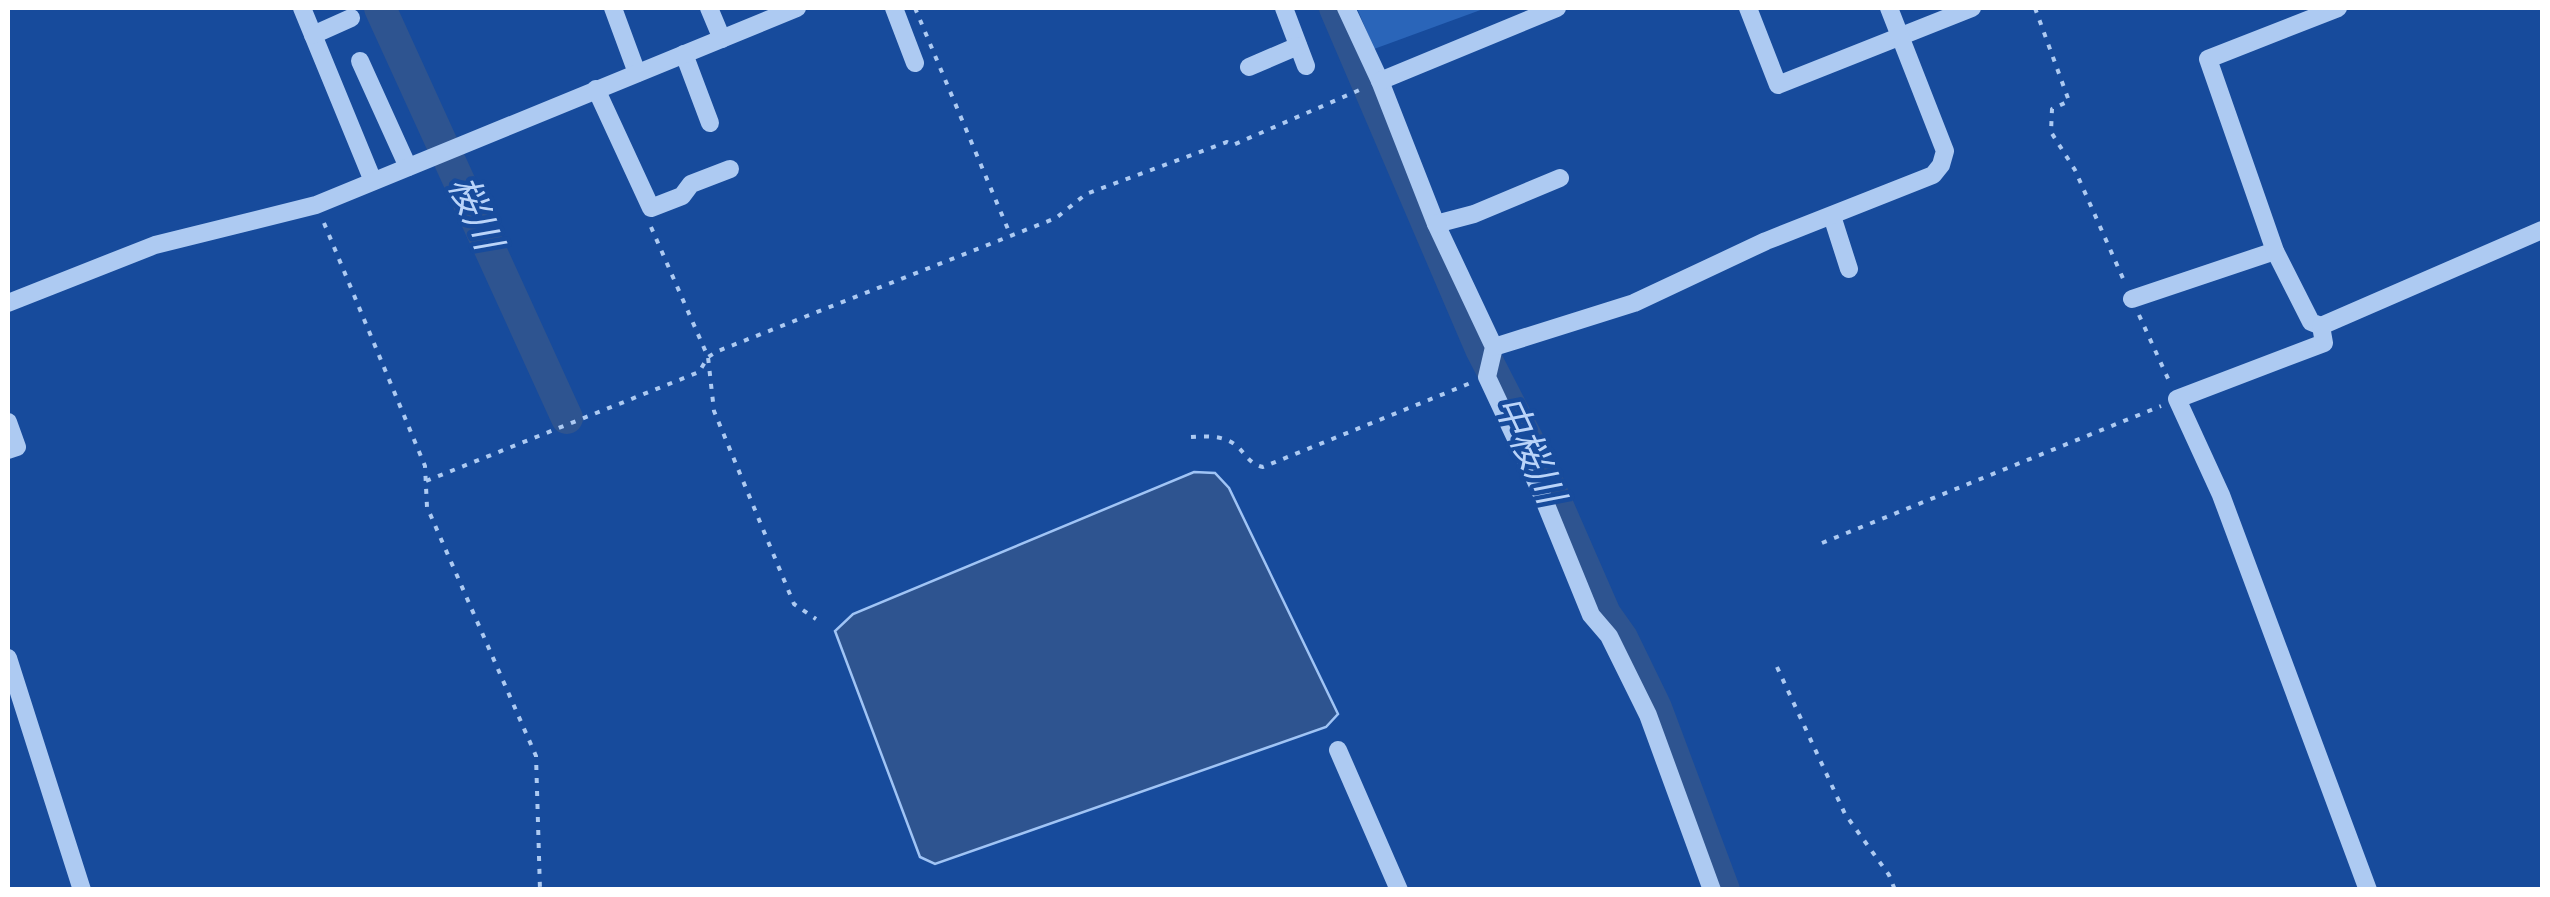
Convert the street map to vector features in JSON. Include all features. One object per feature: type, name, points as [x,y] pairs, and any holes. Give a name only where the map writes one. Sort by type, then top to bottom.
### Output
[{"type":"street","points":[[302,8],[373,181]]},
{"type":"street","points":[[613,8],[637,72]]},
{"type":"street","points":[[709,8],[722,39]]},
{"type":"street","points":[[8,303],[154,245],[316,204],[797,8]]},
{"type":"street","points":[[894,8],[916,63]]},
{"type":"street","points":[[1284,8],[1306,66]]},
{"type":"street","points":[[1346,8],[1373,84],[1436,224],[1591,615],[1609,636],[1648,715],[1712,890]]},
{"type":"street","points":[[1373,84],[1557,8]]},
{"type":"street","points":[[1748,8],[1778,86],[1972,8]]},
{"type":"street","points":[[1491,362],[1634,303],[1766,242],[1933,175],[1941,166],[1945,151],[1888,8]]},
{"type":"street","points":[[2338,8],[2208,59],[2275,251],[2311,322],[2321,326],[2542,230]]},
{"type":"street","points":[[313,35],[350,18]]},
{"type":"street","points":[[1249,66],[1298,46]]},
{"type":"street","points":[[684,54],[710,122]]},
{"type":"street","points":[[360,61],[408,167]]},
{"type":"street","points":[[596,89],[652,208],[682,196],[691,184],[730,170]]},
{"type":"street","points":[[1436,224],[1474,214],[1560,178]]},
{"type":"street","points":[[1832,216],[1849,268]]},
{"type":"street","points":[[2132,299],[2275,251]]},
{"type":"street","points":[[2321,326],[2324,343],[2177,399],[2221,496],[2368,890]]},
{"type":"street","points":[[8,422],[17,447],[8,450]]},
{"type":"street","points":[[8,658],[82,890]]},
{"type":"street","points":[[1338,750],[1398,890]]},
{"type":"path","points":[[916,8],[1010,235]]},
{"type":"path","points":[[1822,543],[2177,399],[2075,170],[2051,132],[2052,109],[2069,101],[2036,8]]},
{"type":"path","points":[[426,481],[698,372],[708,357],[1056,218],[1086,194],[1227,142],[1234,146],[1373,84]]},
{"type":"path","points":[[316,204],[426,466],[427,507],[536,756],[540,890]]},
{"type":"path","points":[[652,208],[648,220],[708,357],[714,410],[794,604],[816,619]]},
{"type":"path","points":[[1190,437],[1223,438],[1256,466],[1263,467],[1491,362]]},
{"type":"path","points":[[1777,667],[1845,814],[1895,890]]},
{"type":"shaded area","points":[[1357,8],[1486,8],[1374,49]]},
{"type":"shaded area","points":[[1194,472],[1215,473],[1229,488],[1338,714],[1326,727],[935,864],[920,857],[835,631],[853,614]]},
{"type":"waterway","name":"桜川","points":[[380,8],[567,418]]},
{"type":"waterway","name":"中桜川","points":[[1335,8],[1481,349],[1536,456],[1605,614],[1622,638],[1656,708],[1724,890]]}]
